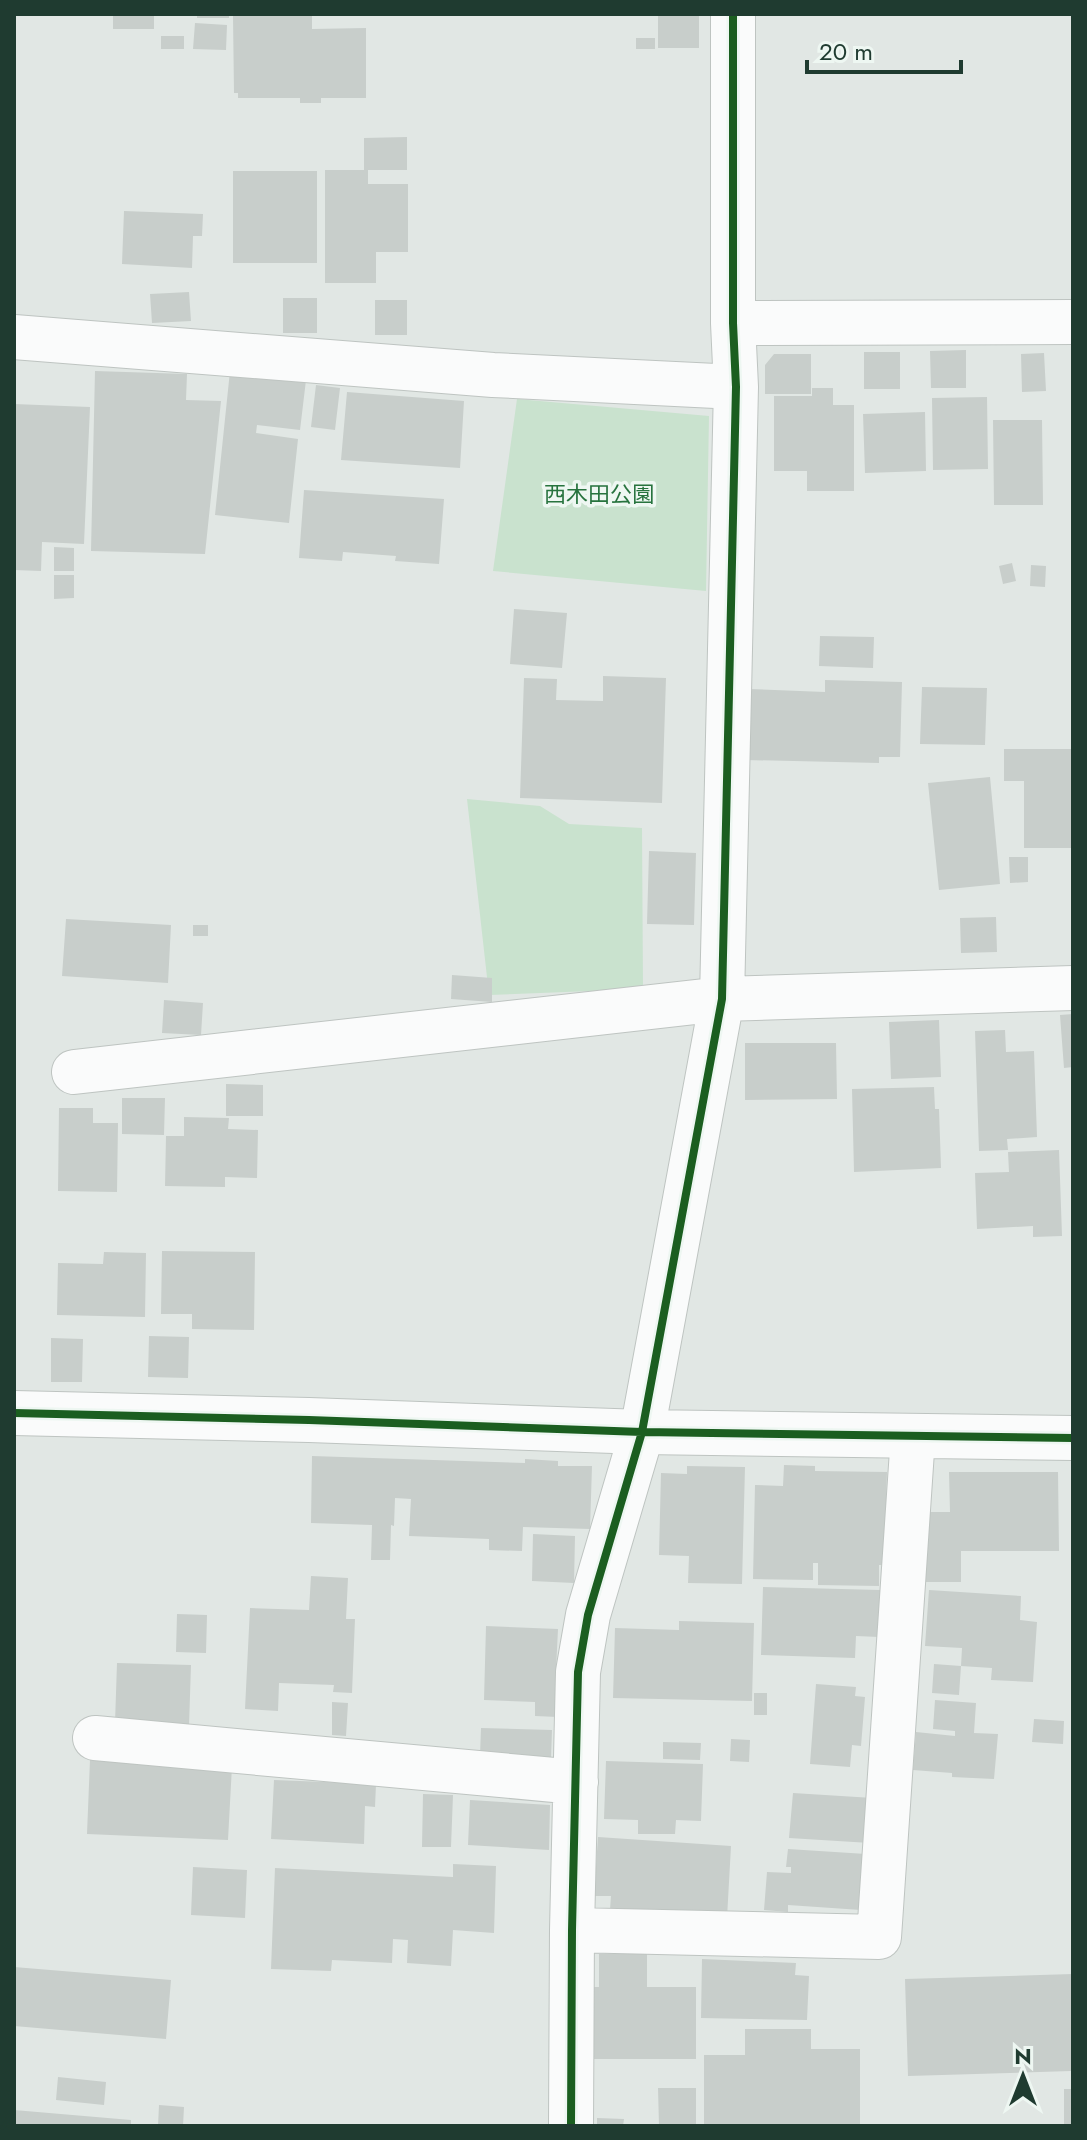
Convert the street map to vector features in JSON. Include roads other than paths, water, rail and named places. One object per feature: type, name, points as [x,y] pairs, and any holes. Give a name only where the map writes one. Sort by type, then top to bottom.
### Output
[{"type":"street","points":[[571,2126],[578,1672],[588,1615],[642,1432],[722,999],[736,387],[733,323],[733,14]]},
{"type":"street","points":[[733,323],[1073,322]]},
{"type":"street","points":[[14,337],[493,375],[736,387]]},
{"type":"street","points":[[74,1072],[722,999],[1073,988]]},
{"type":"street","points":[[14,1413],[642,1432],[1073,1438]]},
{"type":"street","points":[[572,1930],[879,1937],[913,1436]]},
{"type":"street","points":[[95,1738],[576,1782]]},
{"type":"park label","name":"西木田公園","points":[[599,494]]}]
